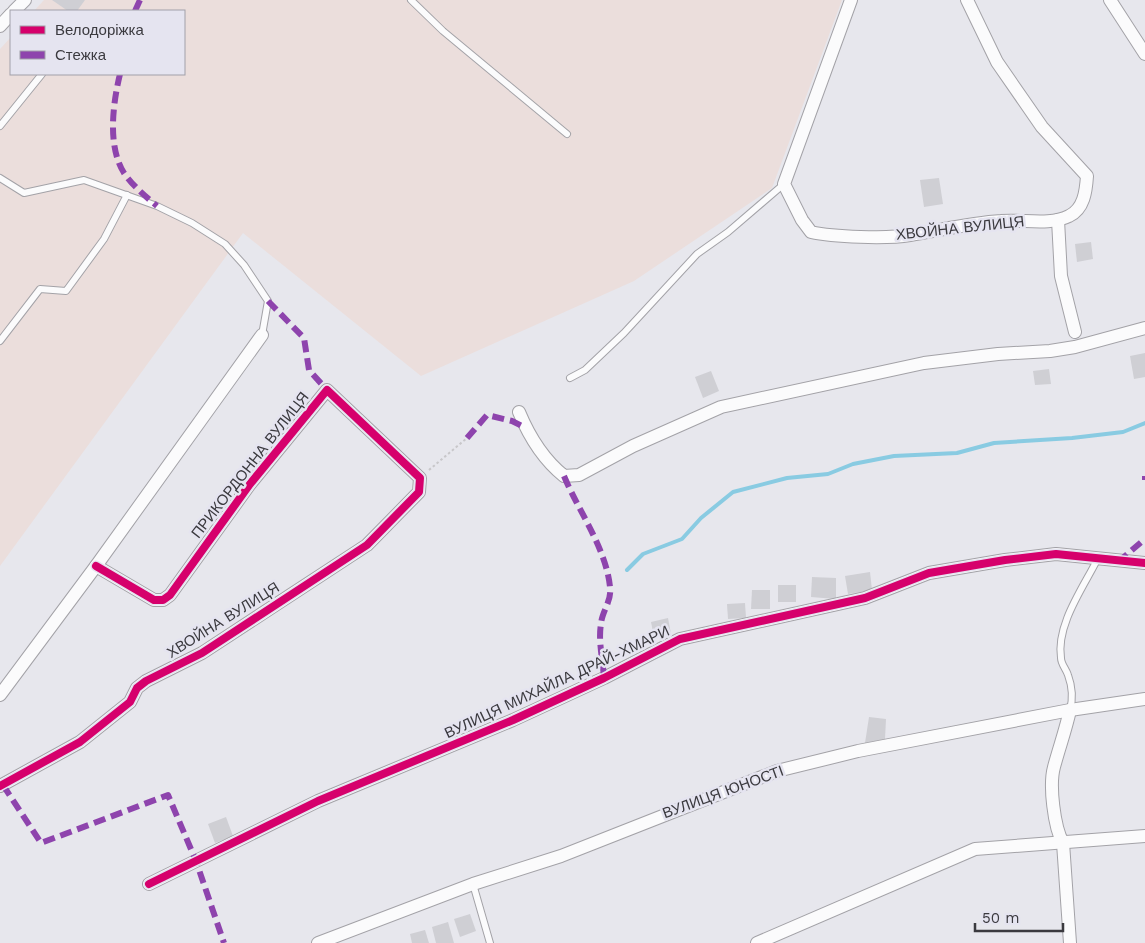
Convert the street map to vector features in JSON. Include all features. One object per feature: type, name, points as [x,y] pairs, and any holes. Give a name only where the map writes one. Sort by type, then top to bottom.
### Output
[{"type":"street","points":[[15,10],[25,0]]},
{"type":"street","points":[[784,184],[851,0]]},
{"type":"street","name":"ХВОЙНА ВУЛИЦЯ","points":[[784,184],[802,220],[811,232],[826,235],[908,236],[951,227],[1002,221],[1058,220],[1071,215],[1080,207],[1085,194],[1088,176],[1042,127],[997,62],[967,0]]},
{"type":"street","points":[[1110,0],[1145,54]]},
{"type":"street","points":[[0,26],[10,15]]},
{"type":"street","points":[[1058,220],[1061,276],[1075,332]]},
{"type":"street","points":[[518,412],[526,428],[552,466],[564,476],[579,475],[633,446],[721,407],[924,363],[1075,347],[1145,328]]},
{"type":"street","points":[[0,695],[96,566],[262,334]]},
{"type":"street","name":"ПРИКОРДОННА ВУЛИЦЯ","points":[[96,566],[154,600],[163,600],[170,595],[250,484],[327,390],[420,478]]},
{"type":"street","name":"ХВОЙНА ВУЛИЦЯ","points":[[0,786],[80,742],[130,702],[137,688],[146,681],[202,652],[367,545],[419,492],[420,478]]},
{"type":"street","name":"ВУЛИЦЯ МИХАЙЛА ДРАЙ-ХМАРИ","points":[[150,884],[318,801],[505,724],[604,678],[680,639],[865,598],[929,573],[1005,560],[1056,554],[1097,560],[1145,563]]},
{"type":"street","name":"ВУЛИЦЯ ЮНОСТІ","points":[[318,943],[474,884],[561,856],[777,771],[858,752],[1070,710],[1145,699]]},
{"type":"street","points":[[1070,710],[1053,768],[1054,817],[1056,831],[1063,843],[1070,943]]},
{"type":"street","points":[[757,943],[975,849],[1145,836]]},
{"type":"lane","points":[[411,0],[443,31],[566,134]]},
{"type":"lane","points":[[0,126],[41,75]]},
{"type":"lane","points":[[0,178],[24,193],[84,180],[127,195],[192,223],[225,244],[244,265],[268,301],[262,334]]},
{"type":"lane","points":[[570,378],[585,370],[624,333],[697,254],[728,232],[784,184]]},
{"type":"lane","points":[[0,341],[40,289],[66,291],[104,239],[127,195]]},
{"type":"lane","points":[[1070,710],[1072,701],[1068,676],[1060,659],[1061,640],[1067,620],[1097,560]]},
{"type":"lane","points":[[474,884],[490,943]]},
{"type":"path","points":[[420,478],[467,438]]},
{"type":"shaded area","points":[[44,0],[842,0],[772,188],[634,281],[421,376],[243,233],[0,566],[0,49],[10,38],[10,75],[185,75],[185,10],[35,10]]},
{"type":"building","points":[[52,0],[85,0],[78,10],[67,10]]},
{"type":"building","points":[[939,178],[943,204],[924,207],[920,180]]},
{"type":"building","points":[[1091,242],[1093,259],[1077,262],[1075,244]]},
{"type":"building","points":[[1145,353],[1145,377],[1134,379],[1130,356]]},
{"type":"building","points":[[1049,369],[1051,384],[1035,385],[1033,371]]},
{"type":"building","points":[[711,371],[719,391],[703,398],[695,377]]},
{"type":"building","points":[[870,572],[872,590],[848,594],[845,576]]},
{"type":"building","points":[[812,577],[836,578],[836,599],[811,597]]},
{"type":"building","points":[[778,585],[796,585],[796,602],[778,602]]},
{"type":"building","points":[[752,590],[770,590],[770,609],[751,609]]},
{"type":"building","points":[[745,603],[746,618],[728,619],[727,604]]},
{"type":"building","points":[[668,618],[671,634],[654,637],[651,622]]},
{"type":"building","points":[[869,717],[886,719],[885,739],[865,743]]},
{"type":"building","points":[[226,817],[233,836],[215,843],[208,824]]},
{"type":"building","points":[[470,914],[476,931],[460,937],[454,919]]},
{"type":"building","points":[[448,922],[454,943],[436,943],[432,927]]},
{"type":"building","points":[[425,930],[429,943],[412,943],[410,934]]},
{"type":"waterway","points":[[627,570],[643,554],[682,539],[701,518],[733,492],[787,478],[828,474],[853,464],[894,456],[957,453],[994,443],[1072,438],[1123,432],[1145,423]]},
{"type":"marked path","points":[[135,10],[140,0]]},
{"type":"marked path","points":[[120,75],[115,98],[113,124],[115,150],[124,173],[139,191],[157,206]]},
{"type":"marked path","points":[[268,301],[304,338],[309,370],[327,390]]},
{"type":"marked path","points":[[467,438],[487,415],[512,421],[526,428]]},
{"type":"marked path","points":[[564,476],[598,544],[610,587],[600,631],[604,678]]},
{"type":"marked path","points":[[1118,562],[1145,539]]},
{"type":"marked path","points":[[3,785],[41,843],[168,795],[196,861],[224,943]]},
{"type":"cycle path","points":[[0,786],[80,742],[130,702],[137,688],[146,681],[202,653],[367,545],[419,492],[420,478],[327,390],[250,484],[170,595],[163,600],[154,600],[96,566]]},
{"type":"cycle path","points":[[149,884],[318,801],[513,720],[604,678],[680,639],[865,598],[929,573],[1005,560],[1056,554],[1145,563]]}]
